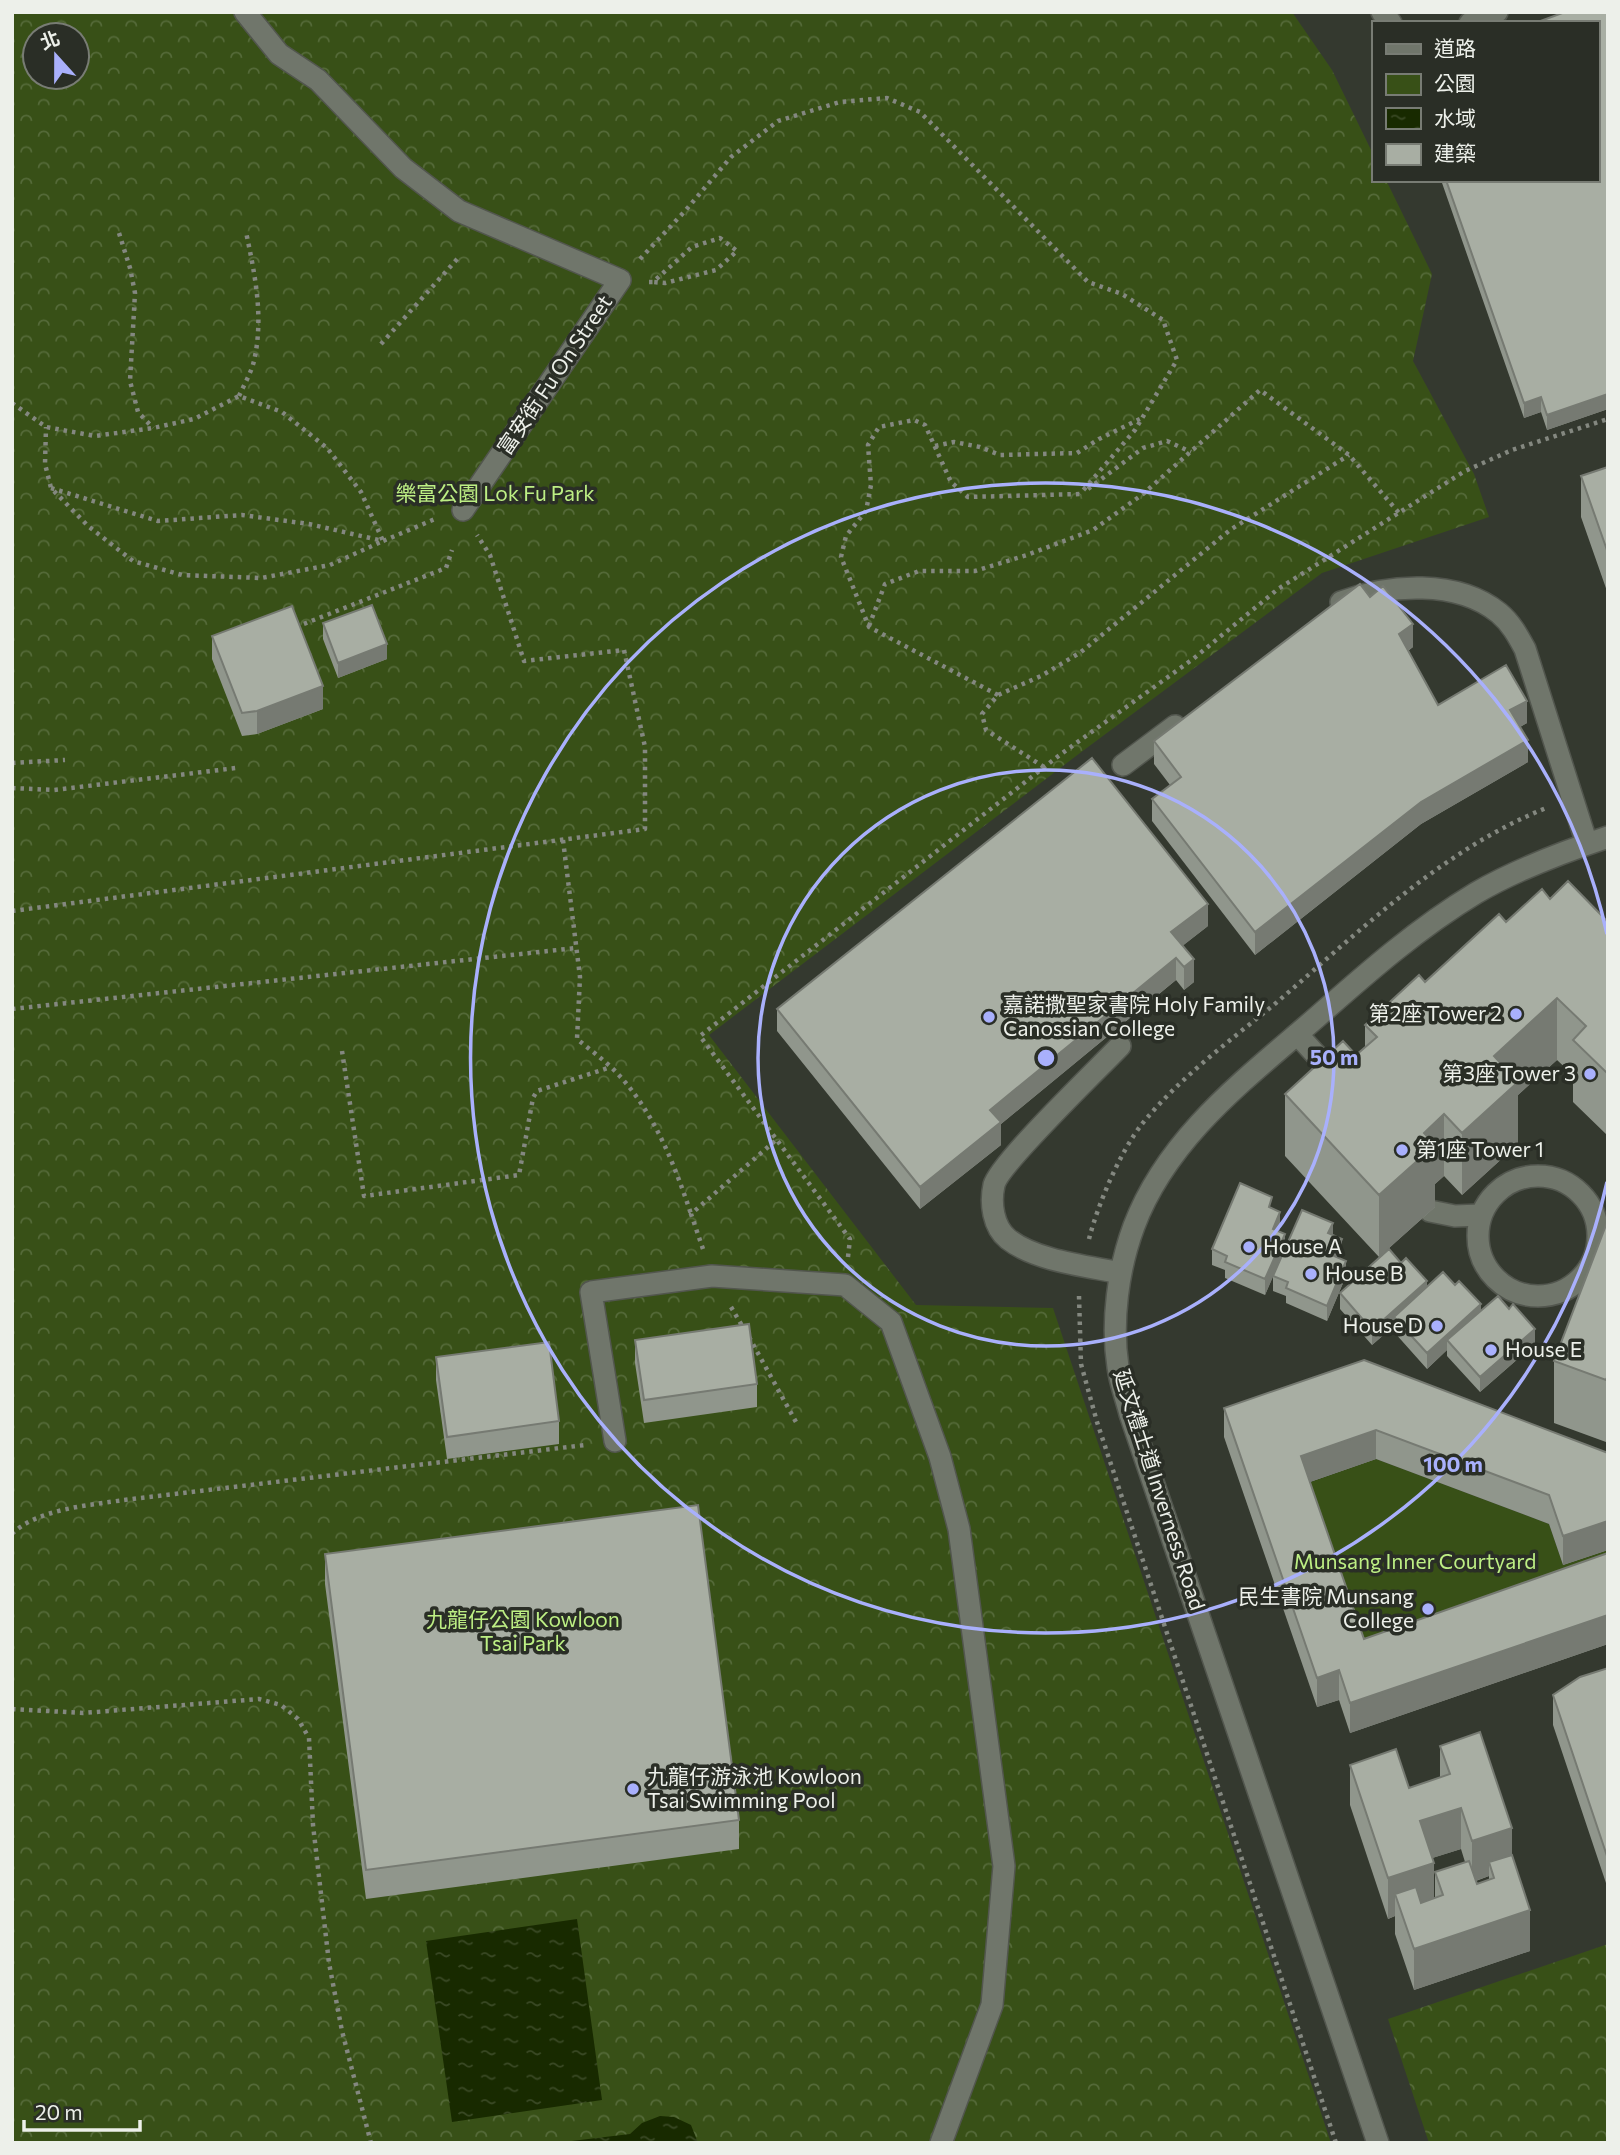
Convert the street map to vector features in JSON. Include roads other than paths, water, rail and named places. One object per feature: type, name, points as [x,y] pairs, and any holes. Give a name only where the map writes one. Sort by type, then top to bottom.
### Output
[{"type":"street","name":"富安街 Fu On Street","points":[[245,12],[279,54],[318,79],[403,168],[459,211],[620,280],[463,510]]},
{"type":"street","points":[[1475,21],[1497,12]]},
{"type":"street","points":[[1328,611],[1338,602],[1365,593],[1394,589],[1464,594],[1501,615],[1515,631],[1525,649],[1587,844]]},
{"type":"street","points":[[1123,765],[1188,716]]},
{"type":"street","name":"延文禮士道 Inverness Road","points":[[1378,2143],[1130,1413],[1118,1368],[1116,1320],[1121,1273],[1134,1227],[1153,1184],[1180,1144],[1212,1109],[1399,945],[1438,917],[1522,870],[1608,837]]},
{"type":"street","points":[[1297,1034],[1339,1080],[1353,1101]]},
{"type":"street","points":[[1120,1046],[1012,1159],[994,1183],[992,1212],[1006,1238],[1032,1253],[1121,1273]]},
{"type":"street","points":[[1536,1176],[1556,1179],[1574,1188],[1588,1203],[1597,1221],[1598,1242],[1593,1262],[1582,1278],[1567,1290],[1548,1296],[1528,1296],[1510,1290],[1495,1279],[1483,1263],[1478,1245],[1480,1215],[1498,1191],[1515,1180],[1536,1176]]},
{"type":"street","points":[[1430,1210],[1455,1216],[1480,1215]]},
{"type":"street","points":[[615,1441],[591,1292],[712,1276],[845,1285],[891,1322],[940,1457],[959,1529],[1004,1867],[992,2005],[941,2143]]},
{"type":"water","points":[[577,1919],[602,2100],[452,2122],[426,1941]]},
{"type":"water","points":[[660,2116],[674,2117],[691,2125],[698,2143],[555,2143],[630,2134],[642,2123]]},
{"type":"place","name":"第2座 Tower 2","points":[[1516,1014]]},
{"type":"place","name":"嘉諾撒聖家書院 Holy Family Canossian College","points":[[989,1017]]},
{"type":"place","name":"第3座 Tower 3","points":[[1590,1074]]},
{"type":"place","name":"第1座 Tower 1","points":[[1402,1150]]},
{"type":"place","name":"House A","points":[[1249,1247]]},
{"type":"place","name":"House B","points":[[1311,1274]]},
{"type":"place","name":"House D","points":[[1437,1326]]},
{"type":"place","name":"House E","points":[[1491,1350]]},
{"type":"place","name":"民生書院 Munsang College","points":[[1428,1609]]},
{"type":"place","name":"九龍仔游泳池 Kowloon Tsai Swimming Pool","points":[[633,1789]]},
{"type":"park label","name":"樂富公園 Lok Fu Park","points":[[495,494]]},
{"type":"park label","name":"Munsang Inner Courtyard","points":[[1415,1562]]},
{"type":"park label","name":"九龍仔公園 Kowloon Tsai Park","points":[[523,1632]]}]
